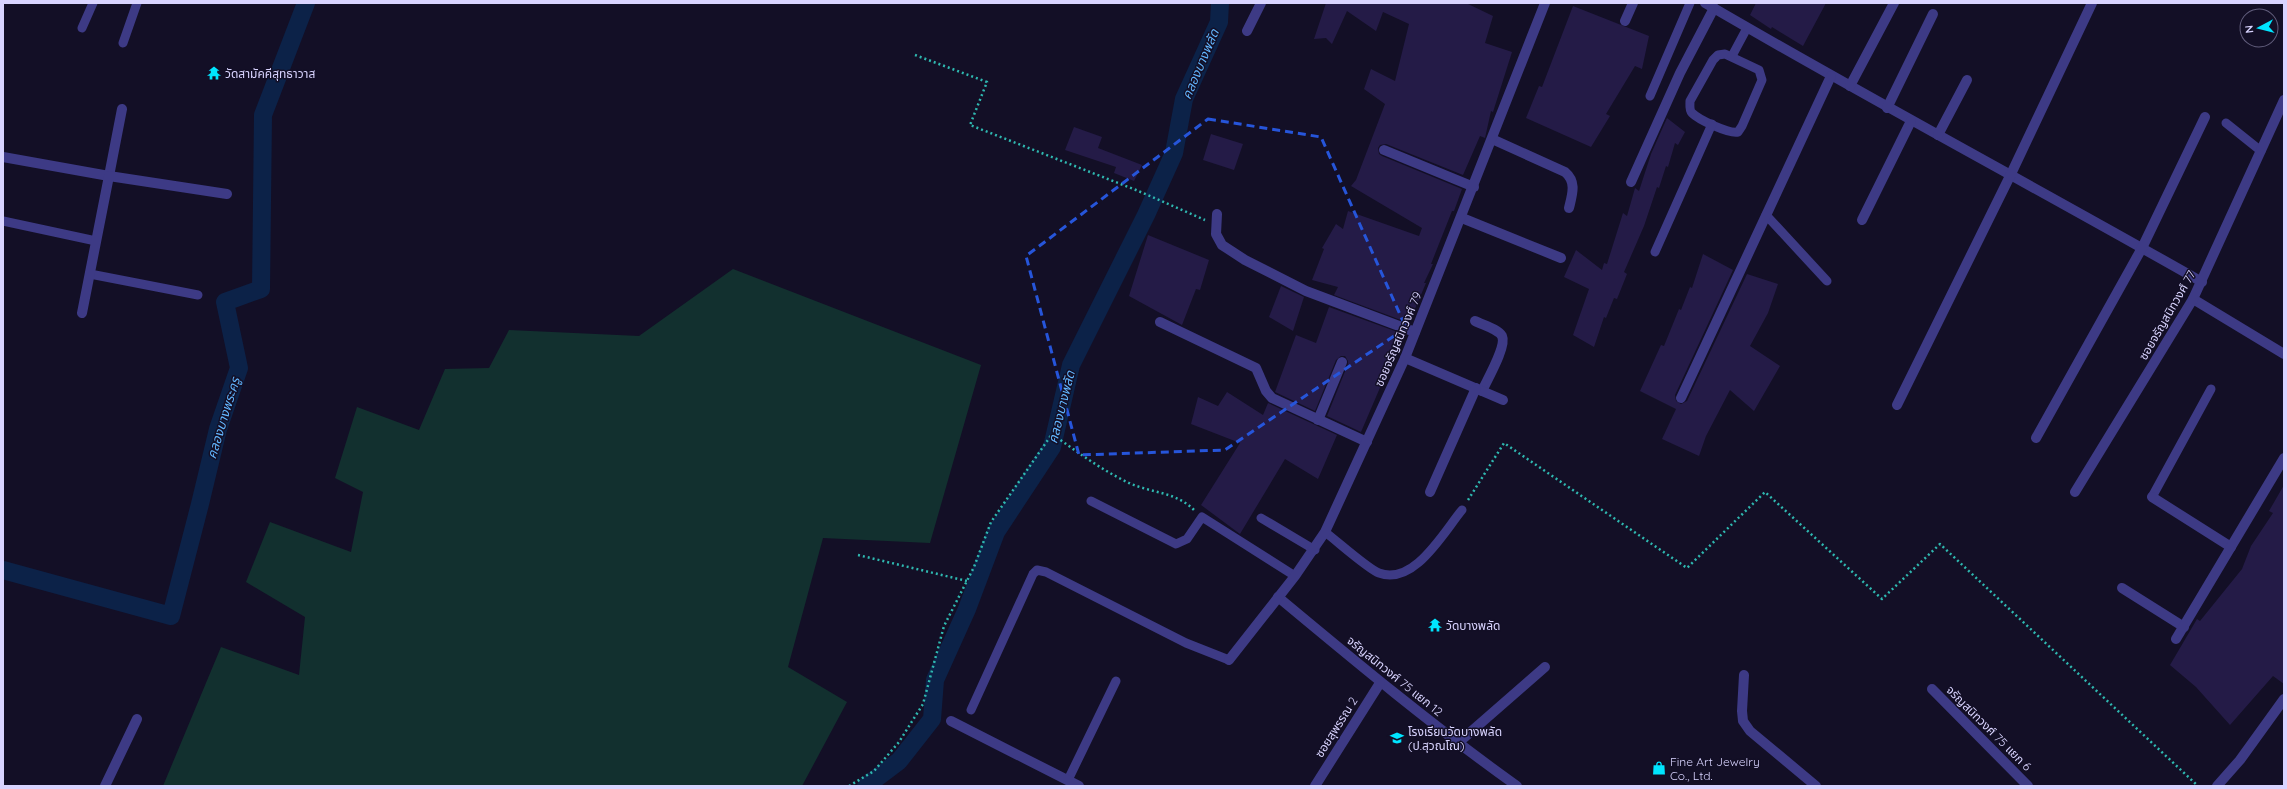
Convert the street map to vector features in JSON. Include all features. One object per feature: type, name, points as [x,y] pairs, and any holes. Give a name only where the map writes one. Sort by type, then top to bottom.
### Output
[{"type":"street","points":[[1246,31],[1261,3]]},
{"type":"street","name":"ซอยจรัญสนิทวงศ์ 79","points":[[1229,660],[1315,550],[1325,532],[1368,442],[1405,358],[1462,218],[1545,3]]},
{"type":"street","points":[[1625,21],[1633,3]]},
{"type":"street","points":[[1850,86],[1894,3]]},
{"type":"street","points":[[1897,405],[2011,174],[2092,3]]},
{"type":"street","points":[[1631,182],[1709,6],[1910,121],[2011,174],[2202,282]]},
{"type":"street","points":[[1887,108],[1933,14]]},
{"type":"street","points":[[1681,398],[1831,76]]},
{"type":"street","points":[[1938,135],[1967,80]]},
{"type":"street","name":"ซอยจรัญสนิทวงศ์ 77","points":[[2075,492],[2193,299],[2284,100]]},
{"type":"street","points":[[82,313],[122,109]]},
{"type":"street","points":[[2036,438],[2142,248],[2205,117]]},
{"type":"street","points":[[1862,220],[1910,121]]},
{"type":"street","points":[[1492,138],[1565,172],[1570,177],[1573,187],[1569,208]]},
{"type":"street","points":[[1384,150],[1474,187]]},
{"type":"street","points":[[3,157],[109,176],[227,194]]},
{"type":"street","points":[[1462,218],[1561,258]]},
{"type":"street","points":[[1216,219],[1216,234],[1222,245],[1245,260],[1306,291],[1415,332]]},
{"type":"street","points":[[2193,299],[2284,354]]},
{"type":"street","points":[[1430,492],[1479,389],[1503,346],[1503,337],[1499,332],[1476,321]]},
{"type":"street","points":[[1160,322],[1256,368],[1266,391],[1272,398],[1368,442]]},
{"type":"street","points":[[1405,358],[1503,400]]},
{"type":"street","points":[[1318,420],[1342,362]]},
{"type":"street","points":[[2176,639],[2284,458]]},
{"type":"street","points":[[2152,497],[2231,547]]},
{"type":"street","points":[[2122,588],[2184,626]]},
{"type":"street","name":"จรัญสนิทวงศ์ 75 แยก 12","points":[[1278,597],[1380,683],[1458,744],[1517,786]]},
{"type":"street","points":[[1458,744],[1545,667]]},
{"type":"street","points":[[1744,675],[1743,721],[1750,730],[1816,786]]},
{"type":"street","name":"ซอยสุพรรณ 2","points":[[1315,786],[1380,683]]},
{"type":"street","name":"จรัญสนิทวงศ์ 75 แยก 6","points":[[1932,689],[2028,786]]},
{"type":"street","points":[[2217,786],[2240,760],[2284,699]]},
{"type":"street","points":[[105,786],[137,719]]},
{"type":"street","points":[[951,721],[1079,786]]},
{"type":"lane","points":[[82,28],[93,3]]},
{"type":"lane","points":[[123,43],[137,3]]},
{"type":"lane","points":[[1650,96],[1690,3]]},
{"type":"lane","points":[[1732,56],[1747,28]]},
{"type":"lane","points":[[1718,55],[1732,56],[1759,70],[1762,80],[1738,132],[1726,132],[1692,113],[1690,108],[1690,101],[1718,55]]},
{"type":"lane","points":[[2226,123],[2261,151]]},
{"type":"lane","points":[[1655,252],[1712,124]]},
{"type":"lane","points":[[1766,215],[1827,281]]},
{"type":"lane","points":[[3,221],[96,241]]},
{"type":"lane","points":[[90,274],[198,295]]},
{"type":"lane","points":[[2152,497],[2211,389]]},
{"type":"lane","points":[[1091,501],[1176,544],[1187,539],[1202,517],[1295,576]]},
{"type":"lane","points":[[1325,532],[1378,573],[1391,575],[1406,573],[1421,561],[1462,510]]},
{"type":"lane","points":[[1261,518],[1315,550]]},
{"type":"lane","points":[[971,710],[1033,574],[1038,570],[1046,572],[1186,643],[1229,660]]},
{"type":"lane","points":[[1068,780],[1116,681]]},
{"type":"path","points":[[915,55],[987,82],[970,124],[1136,190],[1166,204],[1216,219]]},
{"type":"path","points":[[849,786],[874,771],[899,742],[923,704],[944,626],[967,581],[990,522],[1052,434],[1128,483],[1157,492],[1170,494],[1190,506],[1202,517]]},
{"type":"path","points":[[1462,510],[1504,443],[1687,568],[1765,492],[1882,598],[1940,544],[2198,786]]},
{"type":"path","points":[[858,554],[967,581]]},
{"type":"highlighted area","points":[[1208,119],[1321,137],[1406,328],[1225,450],[1079,455],[1026,256]]},
{"type":"green space","points":[[733,269],[981,365],[930,543],[823,538],[788,667],[847,702],[802,786],[163,786],[221,647],[299,675],[305,617],[246,582],[270,522],[351,552],[363,492],[335,478],[357,407],[419,430],[445,369],[489,368],[509,330],[639,336]]},
{"type":"building","points":[[1326,3],[1466,3],[1493,16],[1485,43],[1512,52],[1493,112],[1491,111],[1485,138],[1480,136],[1463,175],[1386,144],[1380,145],[1378,148],[1379,154],[1382,156],[1462,189],[1431,264],[1433,264],[1409,323],[1334,295],[1338,287],[1312,280],[1324,249],[1322,248],[1336,224],[1343,229],[1348,211],[1419,236],[1422,228],[1351,186],[1356,180],[1385,104],[1364,89],[1371,69],[1395,81],[1409,24],[1383,12],[1376,31],[1347,11],[1332,44],[1326,38],[1314,39]]},
{"type":"building","points":[[1756,3],[1826,3],[1803,46],[1772,27],[1771,29],[1750,15]]},
{"type":"building","points":[[1573,6],[1649,36],[1642,69],[1635,66],[1606,114],[1610,116],[1591,147],[1526,118],[1539,86],[1542,87]]},
{"type":"building","points":[[1667,118],[1685,132],[1678,145],[1675,143],[1668,167],[1666,166],[1659,188],[1657,187],[1644,226],[1624,272],[1627,274],[1617,299],[1614,298],[1606,318],[1604,317],[1594,347],[1573,335],[1589,289],[1564,277],[1576,250],[1602,270],[1604,263],[1607,264],[1623,213],[1627,216],[1635,188],[1639,191],[1651,154]]},
{"type":"building","points":[[1074,127],[1102,137],[1098,148],[1142,165],[1134,181],[1114,173],[1116,167],[1065,150]]},
{"type":"building","points":[[1211,134],[1243,144],[1234,170],[1203,160]]},
{"type":"building","points":[[1148,235],[1209,260],[1200,290],[1196,289],[1182,325],[1129,296]]},
{"type":"building","points":[[1703,254],[1733,270],[1675,395],[1676,401],[1681,404],[1687,401],[1747,274],[1778,284],[1768,313],[1750,346],[1780,366],[1754,411],[1730,390],[1706,436],[1699,456],[1662,439],[1676,409],[1640,391],[1661,345],[1664,346],[1690,287],[1692,288]]},
{"type":"building","points":[[1281,286],[1304,297],[1293,331],[1269,317]]},
{"type":"building","points":[[1329,307],[1403,334],[1361,432],[1327,416],[1348,364],[1345,356],[1341,356],[1336,360],[1315,411],[1275,392],[1296,335],[1316,343]]},
{"type":"building","points":[[1227,392],[1263,415],[1268,403],[1337,435],[1318,479],[1285,459],[1240,534],[1201,505],[1240,443],[1191,424],[1198,397],[1218,406]]},
{"type":"building","points":[[2284,485],[2284,684],[2273,676],[2230,725],[2196,687],[2170,665],[2197,619],[2200,621],[2242,569],[2251,546],[2273,513],[2269,511]]},
{"type":"waterway","name":"คลองบางพระครู","points":[[3,570],[171,616],[218,429],[239,368],[225,302],[261,289],[263,115],[306,3]]},
{"type":"waterway","name":"คลองบางพลัด","points":[[866,786],[899,761],[932,719],[935,680],[967,609],[996,532],[1052,447],[1071,365],[1146,215],[1174,153],[1184,99],[1219,22],[1220,3]]},
{"type":"place","name":"วัดสามัคคีสุทธาวาส","points":[[214,73]]},
{"type":"place","name":"วัดบางพลัด","points":[[1435,625]]},
{"type":"place","name":"โรงเรียนวัดบางพลัด (ป.สุวณโณ)","points":[[1397,738]]},
{"type":"place","name":"Fine Art Jewelry Co., Ltd.","points":[[1659,768]]}]
